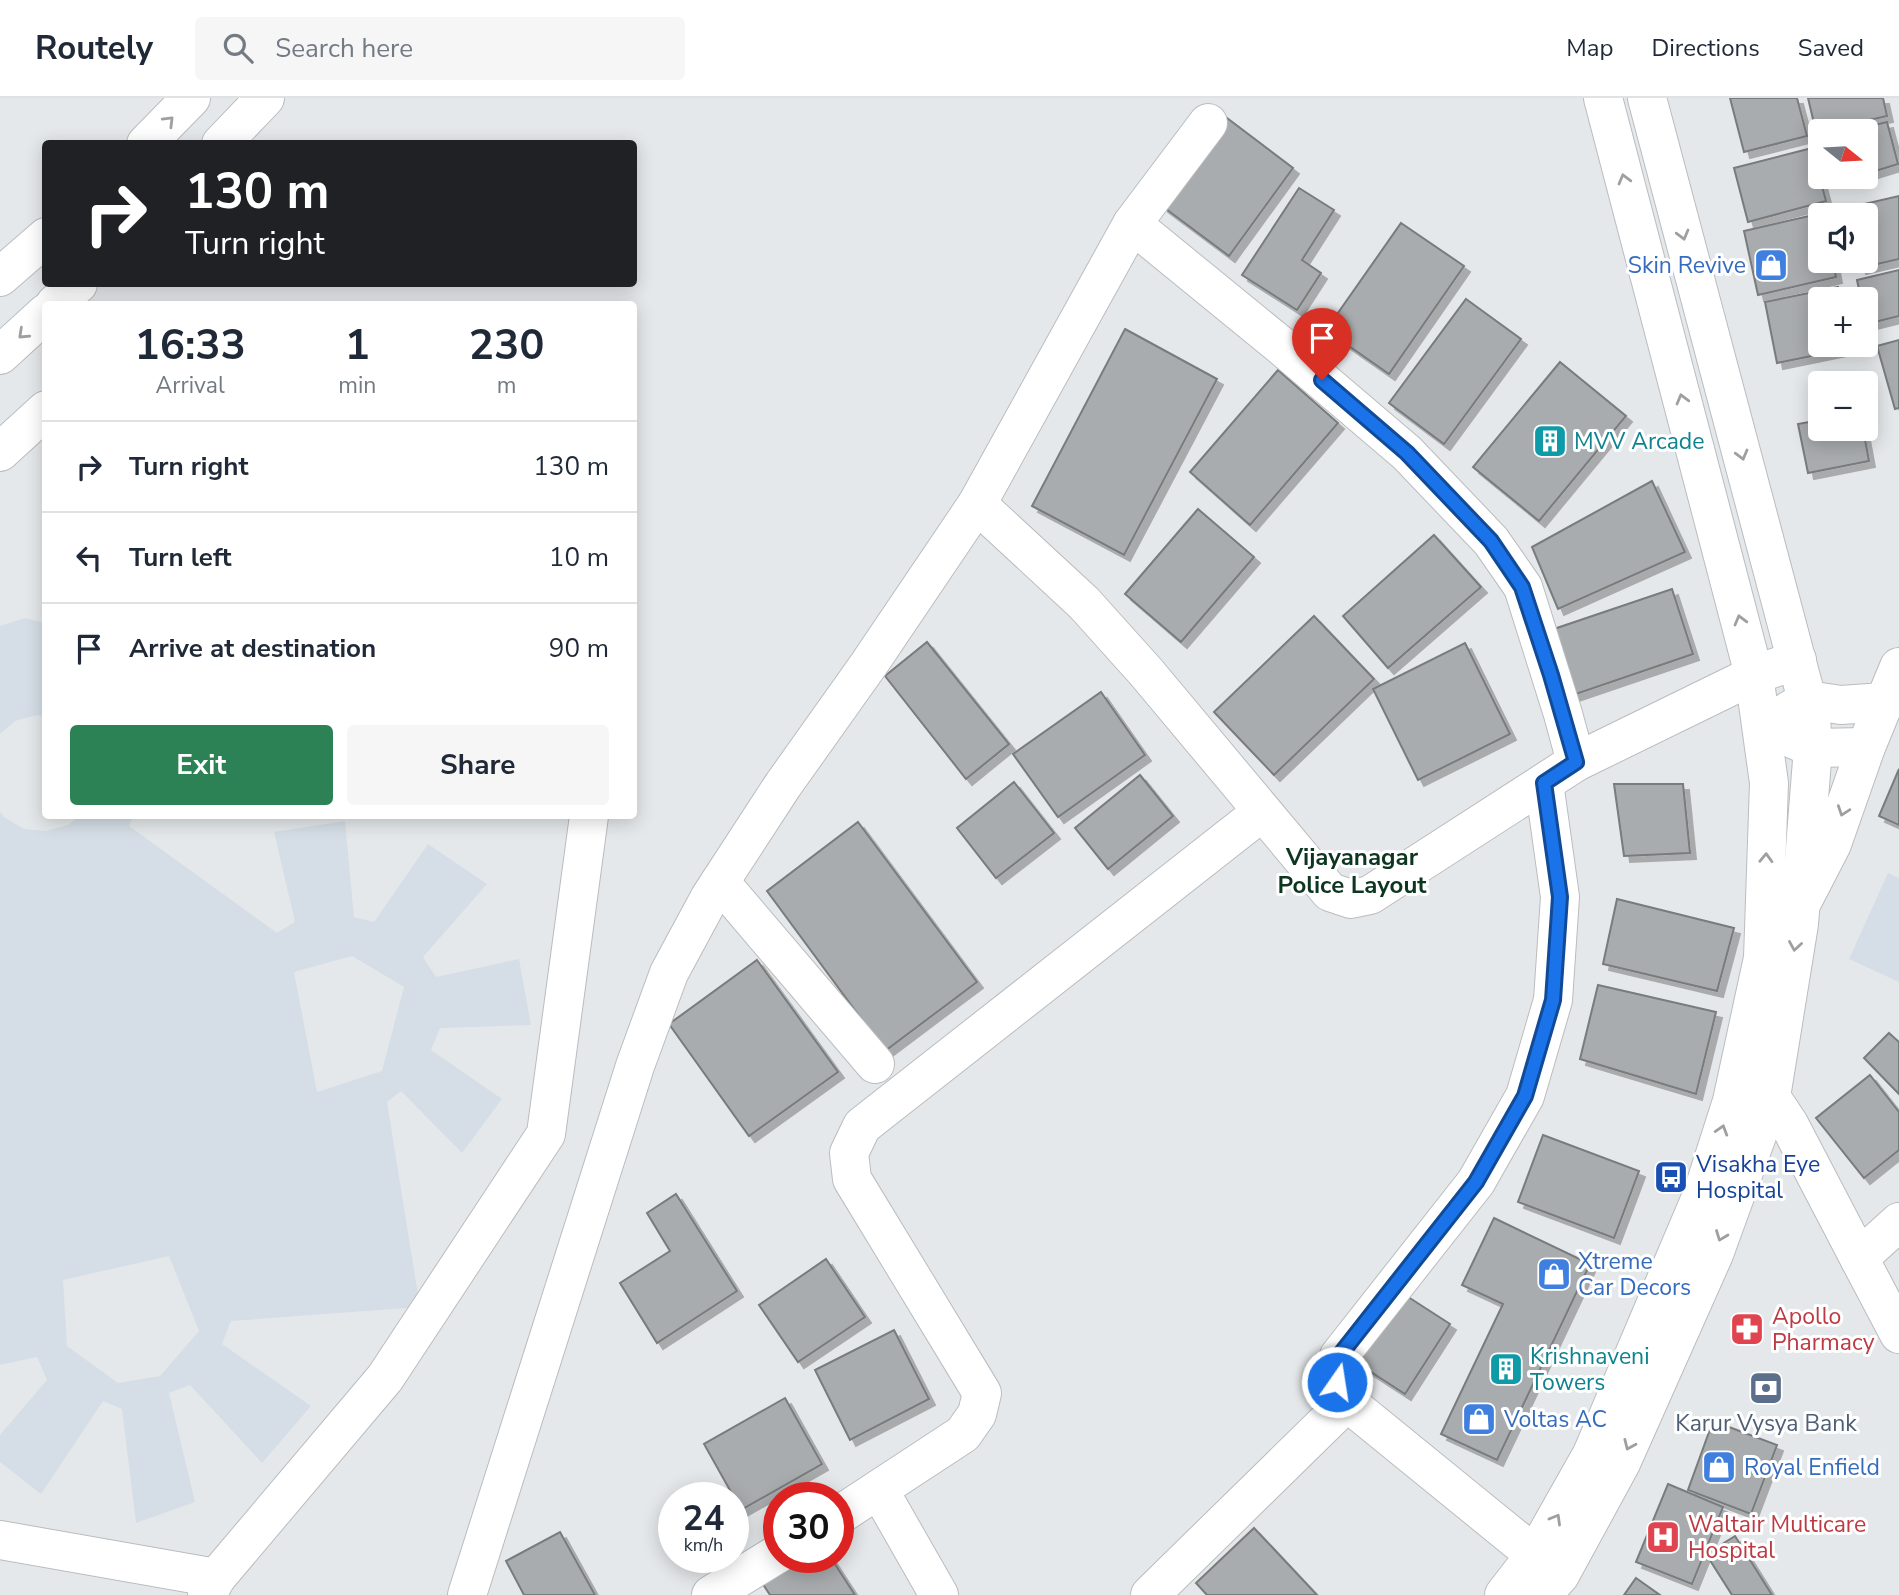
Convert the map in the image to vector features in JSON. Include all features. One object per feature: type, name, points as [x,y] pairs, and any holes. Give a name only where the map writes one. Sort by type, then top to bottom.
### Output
[{"type":"street","points":[[150,140],[191,98]]},
{"type":"street","points":[[226,140],[265,98]]},
{"type":"street","points":[[1504,1595],[1535,1555],[1592,1454],[1702,1195],[1732,1101],[1763,958],[1769,783],[1754,675],[1603,98]]},
{"type":"street","points":[[1542,1595],[1560,1575],[1621,1463],[1714,1254],[1771,1097],[1800,906],[1812,748],[1811,718],[1797,660],[1647,98]]},
{"type":"street","points":[[467,1595],[635,1066],[669,973],[720,882],[783,785],[977,505],[1132,224],[1208,123]]},
{"type":"street","points":[[1132,224],[1407,453],[1491,541],[1522,587],[1560,702],[1576,762]]},
{"type":"street","points":[[0,277],[42,240]]},
{"type":"street","points":[[58,301],[75,287]]},
{"type":"street","points":[[0,355],[42,317]]},
{"type":"street","points":[[0,452],[42,414]]},
{"type":"street","points":[[977,505],[1084,603],[1146,672],[1330,892],[1351,899],[1370,895],[1576,762],[1754,675],[1797,660]]},
{"type":"street","points":[[1800,906],[1832,844],[1883,702],[1899,667]]},
{"type":"street","points":[[1763,726],[1807,700],[1841,705],[1883,702]]},
{"type":"street","points":[[1763,726],[1812,748],[1866,747]]},
{"type":"street","points":[[1535,1555],[1347,1402],[1337,1382],[1339,1356],[1476,1182],[1525,1096],[1553,1000],[1560,897],[1544,783]]},
{"type":"street","points":[[854,1506],[963,1434],[977,1414],[982,1393],[852,1179],[849,1153],[862,1126],[1262,812]]},
{"type":"street","points":[[0,1540],[211,1587],[385,1378],[545,1134],[589,819]]},
{"type":"street","points":[[720,882],[875,1064]]},
{"type":"street","points":[[1738,1073],[1771,1097],[1788,1124],[1899,1334]]},
{"type":"street","points":[[1859,1258],[1899,1222]]},
{"type":"street","points":[[1150,1595],[1347,1402]]},
{"type":"street","points":[[879,1490],[939,1595]]},
{"type":"street","points":[[711,1595],[763,1563]]},
{"type":"shaded area","points":[[25,618],[42,622],[42,716],[15,721],[0,734],[0,626]]},
{"type":"shaded area","points":[[0,812],[24,829],[46,831],[68,825],[75,819],[132,819],[129,826],[277,933],[295,922],[274,832],[345,821],[354,917],[374,922],[428,844],[487,884],[423,957],[436,977],[519,959],[531,1025],[440,1028],[431,1050],[502,1099],[462,1153],[401,1091],[387,1102],[420,1307],[231,1321],[222,1344],[311,1406],[262,1463],[190,1385],[169,1393],[195,1502],[136,1523],[122,1409],[103,1401],[41,1494],[0,1462],[0,1435],[47,1380],[37,1357],[0,1365]],"holes":[[[352,956],[404,987],[382,1071],[317,1092],[294,972]],[[169,1256],[199,1331],[160,1376],[118,1383],[67,1346],[63,1280]]]},
{"type":"shaded area","points":[[1888,873],[1899,878],[1899,982],[1849,959]]},
{"type":"building","points":[[1730,98],[1797,98],[1807,136],[1744,152]]},
{"type":"building","points":[[1808,98],[1883,98],[1887,116],[1874,119],[1813,119]]},
{"type":"building","points":[[1227,118],[1293,168],[1229,256],[1162,206]]},
{"type":"building","points":[[1887,122],[1898,164],[1878,170],[1878,124]]},
{"type":"building","points":[[1808,149],[1808,189],[1823,189],[1826,201],[1808,203],[1808,206],[1748,222],[1734,168]]},
{"type":"building","points":[[1299,188],[1334,210],[1302,260],[1321,273],[1297,310],[1242,275]]},
{"type":"building","points":[[1899,196],[1899,259],[1878,264],[1878,203],[1869,203]]},
{"type":"building","points":[[1808,216],[1808,273],[1835,273],[1836,277],[1758,295],[1744,231]]},
{"type":"building","points":[[1401,223],[1464,266],[1389,374],[1326,330]]},
{"type":"building","points":[[1899,270],[1899,316],[1878,321],[1878,287],[1858,287],[1857,280]]},
{"type":"building","points":[[1808,293],[1808,357],[1777,363],[1765,302]]},
{"type":"building","points":[[1466,299],[1521,339],[1444,444],[1389,403]]},
{"type":"building","points":[[1125,329],[1217,379],[1124,555],[1032,506]]},
{"type":"building","points":[[1899,340],[1899,408],[1895,409],[1878,346]]},
{"type":"building","name":"MVV Arcade","points":[[1560,362],[1626,416],[1539,521],[1473,467]]},
{"type":"building","points":[[1278,370],[1338,423],[1250,525],[1190,472]]},
{"type":"building","points":[[1808,422],[1808,441],[1865,441],[1869,461],[1808,473],[1798,424]]},
{"type":"building","points":[[1652,481],[1685,552],[1558,609],[1532,547]]},
{"type":"building","points":[[1198,509],[1254,557],[1181,642],[1125,594]]},
{"type":"building","points":[[1434,535],[1481,587],[1388,668],[1343,616]]},
{"type":"building","points":[[1672,589],[1693,654],[1573,695],[1551,630]]},
{"type":"building","points":[[1314,616],[1374,679],[1274,775],[1214,712]]},
{"type":"building","points":[[927,642],[1009,744],[966,779],[885,676]]},
{"type":"building","points":[[1465,643],[1510,734],[1418,780],[1373,689]]},
{"type":"building","points":[[1101,692],[1145,755],[1058,817],[1013,754]]},
{"type":"building","points":[[1899,769],[1899,825],[1879,816]]},
{"type":"building","points":[[1140,775],[1173,816],[1108,869],[1075,828]]},
{"type":"building","points":[[1014,782],[1054,833],[996,878],[957,828]]},
{"type":"building","points":[[1614,784],[1683,784],[1690,853],[1624,856]]},
{"type":"building","points":[[858,822],[977,982],[885,1051],[767,891]]},
{"type":"building","points":[[1617,899],[1734,928],[1717,991],[1603,964]]},
{"type":"building","points":[[757,960],[838,1072],[749,1136],[669,1024]]},
{"type":"building","points":[[1598,985],[1716,1012],[1696,1094],[1580,1059]]},
{"type":"building","points":[[1889,1033],[1899,1042],[1899,1094],[1864,1058]]},
{"type":"building","points":[[1870,1075],[1899,1112],[1899,1150],[1864,1178],[1816,1118]]},
{"type":"building","points":[[1543,1135],[1639,1171],[1614,1238],[1518,1202]]},
{"type":"building","points":[[676,1194],[737,1291],[657,1343],[620,1283],[670,1251],[647,1213]]},
{"type":"building","name":"Krishnaveni Towers","points":[[1494,1218],[1590,1264],[1497,1460],[1441,1434],[1503,1304],[1462,1285]]},
{"type":"building","points":[[826,1259],[865,1317],[798,1362],[759,1305]]},
{"type":"building","points":[[1402,1293],[1450,1324],[1405,1394],[1357,1363]]},
{"type":"building","points":[[894,1330],[929,1399],[850,1440],[815,1370]]},
{"type":"building","points":[[785,1398],[822,1464],[790,1482],[763,1482],[763,1498],[749,1505],[749,1482],[725,1482],[704,1444]]},
{"type":"building","points":[[1713,1421],[1777,1445],[1751,1514],[1688,1490]]},
{"type":"building","points":[[1668,1484],[1723,1507],[1692,1584],[1636,1562]]},
{"type":"building","points":[[1254,1528],[1317,1595],[1207,1595],[1196,1583]]},
{"type":"building","points":[[560,1532],[595,1595],[524,1595],[506,1561]]},
{"type":"building","points":[[1735,1536],[1772,1595],[1732,1595],[1706,1554]]},
{"type":"building","points":[[767,1573],[841,1573],[855,1595],[770,1595],[759,1578]]},
{"type":"building","points":[[1636,1578],[1660,1595],[1624,1595]]},
{"type":"place","name":"Skin Revive","points":[[1771,265]]},
{"type":"place","name":"MVV Arcade","points":[[1550,441]]},
{"type":"place","name":"Visakha Eye Hospital","points":[[1671,1177]]},
{"type":"place","name":"Xtreme Car Decors","points":[[1554,1274]]},
{"type":"place","name":"Apollo Pharmacy","points":[[1747,1329]]},
{"type":"place","name":"Krishnaveni Towers","points":[[1506,1369]]},
{"type":"place","name":"Karur Vysya Bank","points":[[1766,1388]]},
{"type":"place","name":"Voltas AC","points":[[1479,1419]]},
{"type":"place","name":"Royal Enfield","points":[[1719,1467]]},
{"type":"place","name":"Waltair Multicare Hospital","points":[[1663,1537]]},
{"type":"district","name":"Vijayanagar Police Layout","points":[[1352,871]]},
{"type":"route","points":[[1322,380],[1407,453],[1491,541],[1522,587],[1576,762],[1544,783],[1560,897],[1553,1000],[1525,1096],[1476,1182],[1339,1356],[1337,1382]]}]
